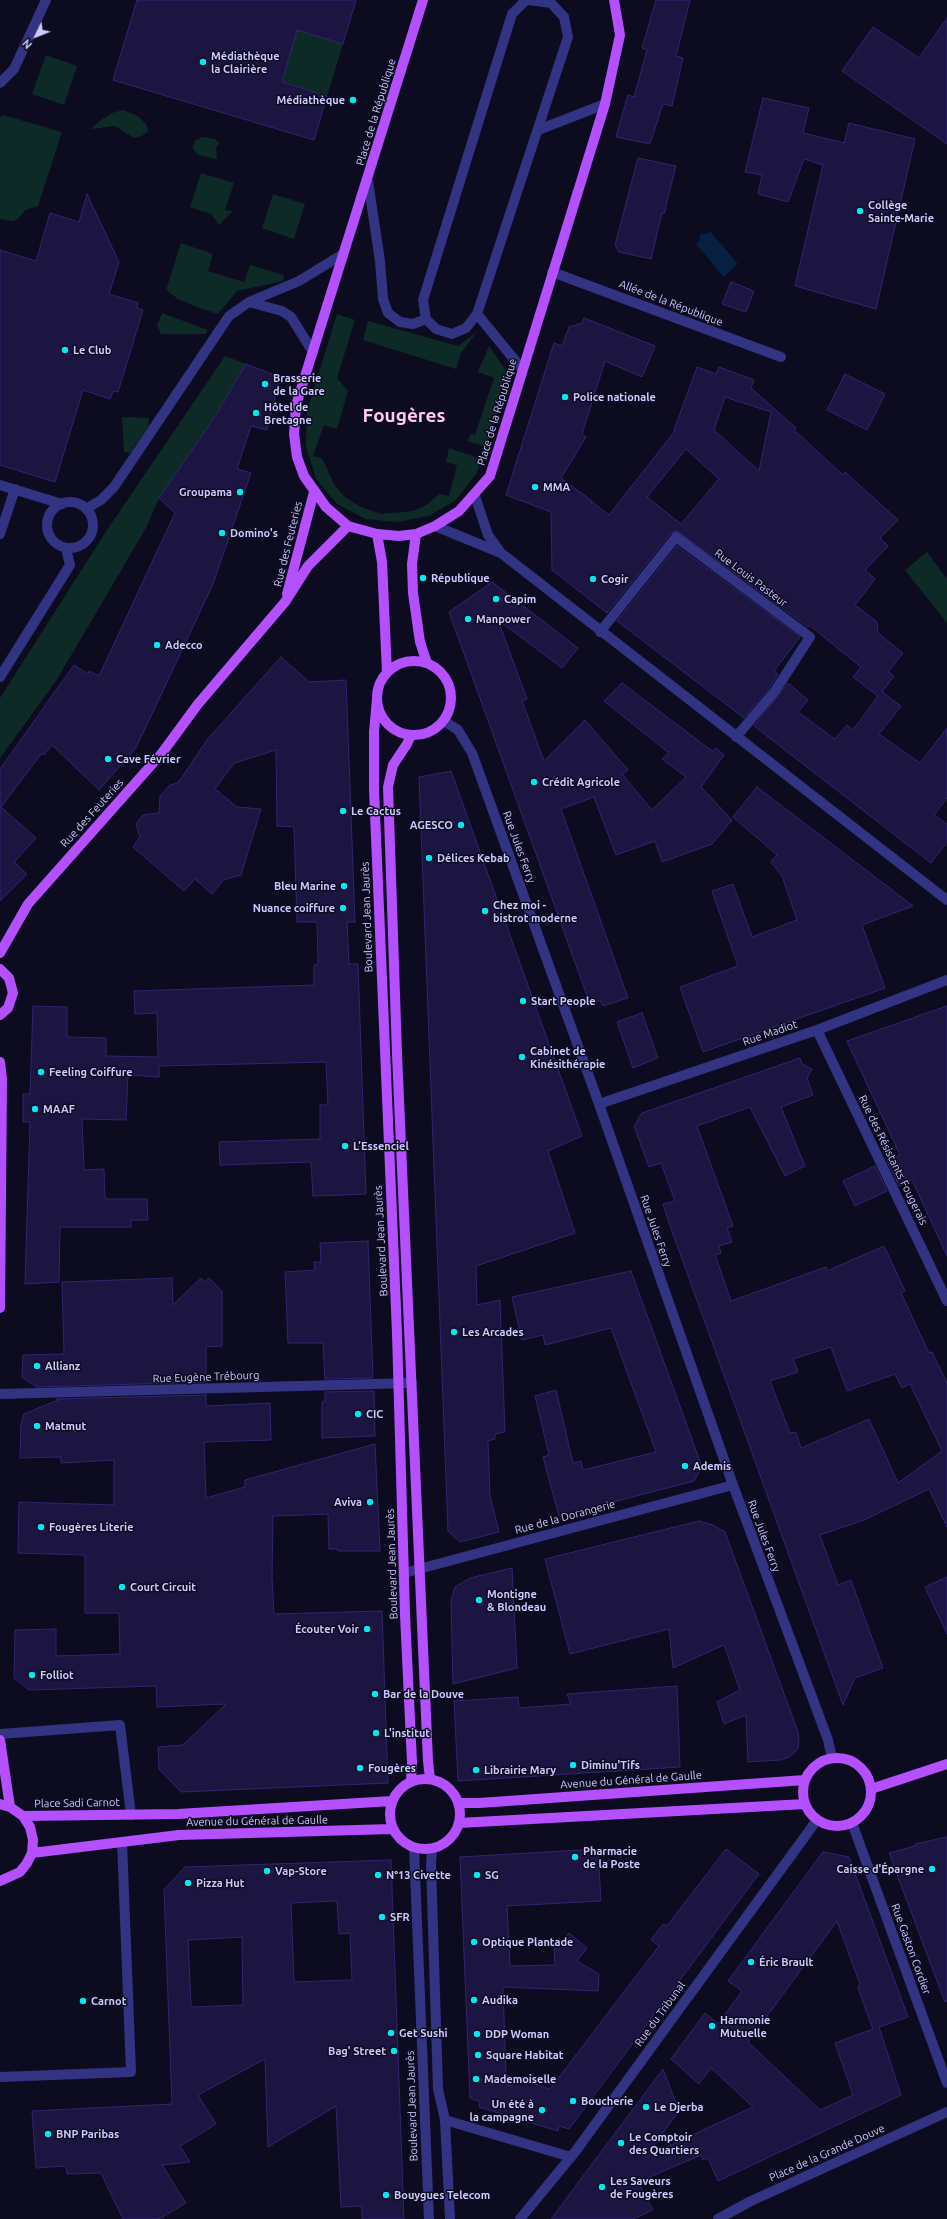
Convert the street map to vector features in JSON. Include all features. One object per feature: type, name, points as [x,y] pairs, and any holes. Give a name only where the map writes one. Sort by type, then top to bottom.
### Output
[{"type":"main road","name":"Place de la République","points":[[423,0],[368,181],[343,254],[296,405],[294,434],[297,457],[314,492],[326,508],[348,526],[377,534],[399,536],[416,534],[435,526],[459,511],[475,496],[490,476],[604,104],[620,35],[614,0]]},
{"type":"main road","name":"Rue des Feuteries","points":[[285,602],[314,492]]},
{"type":"main road","name":"Rue des Feuteries","points":[[0,953],[28,904],[162,753],[198,704],[285,602],[308,566],[348,526]]},
{"type":"main road","points":[[377,534],[382,562],[387,673]]},
{"type":"main road","points":[[416,534],[412,564],[413,593],[417,627],[426,663]]},
{"type":"main road","points":[[405,662],[426,663],[439,670],[448,681],[451,695],[450,709],[444,721],[435,730],[423,734],[411,735],[399,732],[388,725],[380,713],[377,699],[380,685],[387,673],[405,662]]},
{"type":"main road","name":"Boulevard Jean Jaurès","points":[[377,699],[374,732],[374,790],[398,1333],[397,1383],[412,1762],[411,1781]]},
{"type":"main road","points":[[411,735],[408,744],[393,765],[388,787],[398,1070],[419,1568],[430,1779]]},
{"type":"main road","points":[[0,968],[9,978],[13,993],[8,1008],[0,1015]]},
{"type":"main road","points":[[0,1062],[2,1079],[0,1308]]},
{"type":"main road","points":[[0,1740],[10,1807]]},
{"type":"main road","points":[[832,1758],[842,1758],[858,1765],[869,1780],[871,1788],[871,1799],[867,1809],[852,1823],[834,1826],[817,1820],[805,1804],[803,1788],[809,1773],[819,1763],[832,1758]]},
{"type":"main road","points":[[871,1788],[947,1764]]},
{"type":"main road","points":[[430,1779],[440,1782],[448,1787],[458,1803],[460,1823],[450,1840],[432,1849],[414,1848],[405,1844],[392,1829],[389,1811],[392,1801],[403,1786],[411,1781],[430,1779]]},
{"type":"main road","name":"Avenue du Général de Gaulle","points":[[458,1803],[479,1803],[805,1780]]},
{"type":"main road","name":"Avenue du Général de Gaulle","points":[[131,1815],[392,1801]]},
{"type":"main road","points":[[0,1804],[10,1807],[23,1816],[30,1827],[33,1840],[32,1853],[20,1872],[0,1881]]},
{"type":"main road","points":[[460,1823],[805,1804]]},
{"type":"main road","name":"Place Sadi Carnot","points":[[23,1816],[131,1815]]},
{"type":"main road","name":"Avenue du Général de Gaulle","points":[[122,1842],[179,1835],[392,1829]]},
{"type":"main road","points":[[32,1853],[122,1842]]},
{"type":"street","points":[[0,83],[14,69],[46,0]]},
{"type":"street","points":[[528,0],[551,3],[564,17],[568,37],[538,130],[477,314],[466,328],[452,334],[436,329],[426,319],[423,300],[512,14],[528,0]]},
{"type":"street","points":[[538,130],[604,104]]},
{"type":"street","points":[[368,181],[380,261],[383,299],[388,314],[400,322],[413,324],[426,319]]},
{"type":"street","points":[[86,508],[101,500],[114,487],[229,316],[249,302],[299,281],[343,254]]},
{"type":"street","name":"Allée de la République","points":[[552,272],[781,357]]},
{"type":"street","points":[[249,302],[282,311],[291,317],[313,352]]},
{"type":"street","points":[[477,314],[522,369]]},
{"type":"street","points":[[0,485],[62,504]]},
{"type":"street","points":[[0,534],[15,489]]},
{"type":"street","points":[[475,496],[488,535],[501,553],[600,632],[947,900]]},
{"type":"street","points":[[73,502],[86,508],[93,521],[90,536],[80,546],[66,548],[53,541],[47,528],[49,514],[54,508],[62,504],[73,502]]},
{"type":"street","points":[[435,526],[501,553]]},
{"type":"street","name":"Rue Louis Pasteur","points":[[600,632],[676,537],[810,637],[774,691],[736,737]]},
{"type":"street","points":[[0,677],[70,564],[66,548]]},
{"type":"street","name":"Rue Jules Ferry","points":[[444,721],[458,730],[472,753],[599,1104],[733,1485],[828,1740],[832,1758]]},
{"type":"street","name":"Rue Madiot","points":[[599,1104],[817,1030],[947,980]]},
{"type":"street","name":"Rue des Résistants Fougerais","points":[[817,1030],[947,1300]]},
{"type":"street","name":"Rue Eugène Trébourg","points":[[0,1394],[412,1383]]},
{"type":"street","name":"Rue de la Dorangerie","points":[[404,1573],[733,1485]]},
{"type":"street","points":[[0,1734],[120,1726],[131,1815]]},
{"type":"street","name":"Rue du Tribunal","points":[[520,2219],[571,2157],[817,1820]]},
{"type":"street","name":"Rue Gaston Cordier","points":[[852,1823],[947,2083]]},
{"type":"street","points":[[0,2077],[131,2072],[122,1842]]},
{"type":"street","name":"Boulevard Jean Jaurès","points":[[414,1848],[429,2219]]},
{"type":"street","points":[[432,1849],[431,1865],[438,2089],[445,2120],[450,2219]]},
{"type":"street","name":"Place de la Grande Douve","points":[[718,2219],[751,2201],[947,2112]]},
{"type":"street","points":[[445,2120],[571,2157]]},
{"type":"green space","points":[[297,30],[343,44],[327,96],[282,82]]},
{"type":"green space","points":[[46,55],[77,66],[64,105],[32,94]]},
{"type":"green space","points":[[123,110],[138,116],[147,125],[148,131],[142,136],[134,138],[115,126],[91,129],[112,113]]},
{"type":"green space","points":[[3,115],[62,132],[38,206],[25,210],[18,219],[13,221],[0,219],[0,117]]},
{"type":"green space","points":[[202,137],[215,139],[219,143],[216,148],[217,159],[198,155],[193,149],[194,141]]},
{"type":"green space","points":[[201,173],[234,183],[225,210],[233,211],[219,225],[211,214],[190,207]]},
{"type":"green space","points":[[273,194],[305,204],[294,239],[262,228]]},
{"type":"green space","points":[[181,243],[213,254],[208,271],[244,282],[250,265],[284,275],[283,281],[237,291],[218,314],[197,307],[178,299],[166,290]]},
{"type":"green space","points":[[162,313],[208,330],[206,334],[161,334],[157,325]]},
{"type":"green space","points":[[337,314],[355,320],[337,378],[348,391],[337,429],[324,425],[313,456],[322,458],[335,486],[346,498],[361,507],[381,514],[413,511],[428,504],[439,494],[449,496],[457,465],[446,462],[449,448],[482,459],[476,474],[456,500],[429,516],[397,522],[366,519],[337,504],[316,479],[306,447],[307,411]]},
{"type":"green space","points":[[368,321],[458,346],[478,331],[461,353],[456,369],[363,340]]},
{"type":"green space","points":[[489,346],[505,369],[507,382],[486,447],[468,441],[470,434],[475,435],[494,378],[478,372]]},
{"type":"green space","points":[[225,356],[246,364],[216,415],[159,498],[146,528],[56,681],[0,758],[0,698],[105,533]]},
{"type":"green space","points":[[122,417],[149,418],[148,427],[130,453],[124,452]]},
{"type":"green space","points":[[927,552],[947,579],[947,623],[905,570]]},
{"type":"water","points":[[710,231],[738,264],[724,277],[696,244],[700,241],[699,236],[702,233],[706,234]]},
{"type":"building","name":"Médiathèque la Clairière","points":[[137,0],[356,0],[343,44],[297,30],[282,82],[327,96],[314,140],[113,80]]},
{"type":"building","points":[[656,0],[690,0],[676,56],[683,58],[672,106],[663,104],[650,144],[616,137],[628,95],[634,97],[647,50],[642,48]]},
{"type":"building","points":[[947,18],[947,144],[842,71],[873,27],[919,58]]},
{"type":"building","points":[[763,98],[809,108],[803,133],[844,143],[849,123],[915,139],[876,309],[795,286],[823,165],[804,159],[788,202],[758,194],[762,175],[745,172]]},
{"type":"building","points":[[638,158],[676,166],[664,214],[662,213],[651,259],[619,252],[615,245]]},
{"type":"building","name":"Le Club","points":[[87,194],[119,262],[109,294],[138,303],[137,308],[143,310],[118,392],[113,391],[110,399],[83,390],[55,482],[0,465],[0,250],[36,261],[50,213],[79,222]]},
{"type":"building","points":[[731,282],[754,291],[746,312],[722,304]]},
{"type":"building","points":[[584,318],[655,346],[642,377],[605,361],[582,434],[586,437],[561,478],[592,501],[590,505],[592,502],[609,515],[675,431],[674,430],[697,367],[716,374],[719,367],[754,380],[751,388],[796,428],[794,430],[843,475],[845,472],[898,520],[880,538],[888,546],[865,570],[875,579],[855,605],[877,622],[878,633],[903,653],[888,672],[894,676],[882,692],[901,706],[879,734],[920,763],[947,728],[947,798],[934,815],[947,824],[947,842],[931,863],[754,726],[788,683],[808,700],[798,712],[835,739],[847,725],[853,730],[878,696],[853,677],[861,667],[809,625],[808,627],[677,531],[671,533],[607,613],[552,570],[551,512],[506,495],[554,343],[562,346],[569,327],[582,323]],"holes":[[[725,397],[771,412],[759,471],[714,430]],[[686,449],[719,479],[681,524],[647,497]]]},
{"type":"building","points":[[246,364],[280,377],[267,430],[251,426],[237,469],[251,473],[213,584],[136,748],[99,790],[52,745],[44,755],[42,753],[1,807],[36,838],[14,862],[27,874],[0,901],[0,769],[74,665],[88,674],[89,671],[99,676],[175,513],[159,498],[216,415]]},
{"type":"building","points":[[845,374],[885,394],[867,430],[827,410]]},
{"type":"building","points":[[677,546],[800,637],[774,671],[778,674],[770,687],[744,718],[617,621]]},
{"type":"building","points":[[492,582],[578,648],[562,668],[498,620],[527,699],[522,701],[544,761],[585,720],[628,770],[622,774],[652,810],[686,777],[662,759],[669,753],[604,701],[622,683],[712,751],[716,748],[724,755],[701,787],[732,820],[712,844],[662,862],[655,841],[616,855],[594,797],[561,809],[628,998],[603,1006],[600,1000],[590,1004],[449,612]]},
{"type":"building","points":[[281,657],[309,682],[346,680],[355,922],[347,922],[349,964],[358,964],[366,1194],[313,1196],[311,1162],[220,1165],[219,1142],[320,1139],[320,1105],[328,1105],[326,1062],[159,1066],[159,1077],[128,1075],[126,1120],[82,1119],[84,1170],[104,1169],[105,1199],[147,1199],[148,1220],[131,1220],[131,1227],[60,1227],[59,1282],[25,1284],[30,1122],[23,1122],[23,1094],[30,1094],[33,1006],[67,1007],[67,1037],[106,1038],[106,1056],[158,1057],[157,1013],[135,1014],[134,991],[314,985],[314,965],[318,964],[317,922],[297,922],[294,827],[277,826],[276,750],[234,763],[215,789],[237,807],[261,809],[241,875],[223,880],[212,894],[195,879],[184,891],[133,847],[140,837],[136,824],[143,815],[159,813],[160,796],[170,785],[178,783],[207,740]]},
{"type":"building","points":[[451,771],[582,1136],[548,1151],[575,1233],[476,1266],[477,1305],[500,1300],[505,1432],[495,1434],[495,1439],[488,1441],[490,1496],[499,1532],[460,1542],[448,1531],[419,777]]},
{"type":"building","points":[[757,787],[913,906],[862,925],[885,988],[703,1052],[680,987],[738,966],[712,891],[733,884],[752,937],[797,920],[782,876],[771,862],[777,855],[733,817]]},
{"type":"building","points":[[947,1006],[947,1256],[912,1180],[899,1186],[887,1161],[900,1155],[847,1041]]},
{"type":"building","points":[[642,1013],[658,1058],[633,1068],[617,1022]]},
{"type":"building","points":[[800,1058],[802,1064],[812,1069],[807,1078],[813,1095],[781,1107],[805,1166],[785,1176],[750,1107],[697,1126],[733,1226],[727,1228],[732,1242],[719,1246],[721,1253],[715,1255],[731,1301],[826,1267],[827,1271],[884,1246],[905,1291],[901,1293],[929,1353],[932,1352],[947,1383],[947,1527],[929,1489],[864,1520],[820,1535],[838,1585],[851,1580],[883,1668],[855,1678],[843,1705],[668,1220],[663,1204],[675,1201],[661,1163],[649,1167],[634,1126],[642,1113]],"holes":[[[831,1347],[847,1391],[895,1374],[902,1388],[910,1384],[942,1451],[898,1483],[869,1419],[801,1448],[796,1432],[790,1433],[770,1381],[798,1372],[793,1359]]]},
{"type":"building","points":[[875,1166],[887,1191],[855,1206],[843,1181]]},
{"type":"building","points":[[368,1241],[373,1378],[325,1379],[323,1343],[288,1343],[285,1272],[315,1270],[314,1262],[321,1262],[320,1243]]},
{"type":"building","points":[[631,1271],[702,1467],[694,1481],[559,1516],[543,1457],[549,1455],[535,1396],[556,1390],[573,1463],[581,1461],[583,1470],[656,1452],[611,1328],[545,1345],[543,1335],[522,1340],[512,1297]]},
{"type":"building","points":[[172,1278],[173,1305],[201,1278],[205,1282],[209,1278],[222,1291],[222,1346],[206,1347],[206,1382],[37,1387],[22,1377],[23,1355],[64,1354],[62,1282]]},
{"type":"building","points":[[374,1391],[375,1436],[322,1438],[322,1402],[325,1401],[325,1392]]},
{"type":"building","points":[[206,1395],[206,1406],[270,1403],[271,1440],[204,1442],[206,1498],[245,1487],[245,1480],[375,1444],[380,1551],[338,1551],[337,1549],[329,1549],[328,1514],[273,1516],[272,1577],[274,1614],[382,1611],[388,1783],[181,1792],[159,1769],[158,1747],[183,1745],[226,1704],[157,1707],[156,1686],[29,1690],[14,1678],[15,1630],[56,1629],[56,1656],[120,1654],[119,1613],[85,1613],[85,1555],[18,1553],[19,1502],[114,1505],[114,1460],[61,1463],[61,1457],[20,1458],[21,1424],[24,1414],[58,1400],[56,1399]]},
{"type":"building","points":[[699,1521],[713,1525],[725,1532],[798,1732],[798,1749],[789,1757],[780,1760],[748,1762],[746,1715],[724,1724],[717,1702],[740,1690],[724,1645],[673,1668],[669,1629],[570,1654],[545,1559]]},
{"type":"building","points":[[512,1568],[517,1668],[453,1684],[451,1601],[455,1587],[470,1578]]},
{"type":"building","points":[[947,1577],[947,1634],[925,1587]]},
{"type":"building","points":[[677,1686],[680,1767],[458,1781],[454,1701],[518,1697],[519,1708],[571,1704],[567,1694]]},
{"type":"building","points":[[947,1837],[947,2001],[945,2002],[889,1853],[915,1846],[915,1844]]},
{"type":"building","points":[[598,1849],[601,1901],[507,1906],[510,1966],[555,1965],[554,1947],[558,1950],[569,1933],[587,1948],[577,1961],[599,1974],[598,1991],[503,1987],[506,2075],[550,2089],[659,1946],[651,1940],[663,1924],[667,1926],[726,1849],[759,1874],[569,2129],[559,2126],[558,2131],[479,2107],[480,2102],[470,2098],[460,1857]]},
{"type":"building","points":[[823,1852],[849,1857],[908,2017],[879,2027],[901,2095],[718,2181],[708,2158],[703,2160],[701,2155],[638,2182],[653,2210],[633,2219],[551,2219],[663,2069],[679,2111],[645,2157],[753,2107],[711,2068],[699,2084],[671,2059],[705,2013],[718,2024],[742,1991],[728,1981]],"holes":[[[837,1921],[860,1984],[858,1988],[873,2029],[835,2043],[853,2095],[820,2110],[748,2042]]]},
{"type":"building","points":[[391,1860],[404,2219],[362,2219],[362,2206],[341,2207],[336,2106],[268,2147],[265,2059],[198,2095],[216,2124],[180,2146],[190,2162],[162,2165],[186,2203],[159,2219],[123,2219],[101,2173],[67,2174],[66,2166],[36,2168],[32,2111],[172,2104],[164,1890],[185,1867]],"holes":[[[337,1901],[339,1934],[350,1933],[352,1980],[294,1982],[291,1903]],[[242,1937],[243,2005],[191,2007],[188,1940]]]},
{"type":"place","name":"Médiathèque la Clairière","points":[[203,62]]},
{"type":"place","name":"Médiathèque","points":[[353,100]]},
{"type":"place","name":"Collège Sainte-Marie","points":[[860,211]]},
{"type":"place","name":"Le Club","points":[[65,350]]},
{"type":"place","name":"Brasserie de la Gare","points":[[265,384]]},
{"type":"place","name":"Police nationale","points":[[565,397]]},
{"type":"place","name":"Hôtel de Bretagne","points":[[256,413]]},
{"type":"place","name":"MMA","points":[[535,487]]},
{"type":"place","name":"Groupama","points":[[240,492]]},
{"type":"place","name":"Domino's","points":[[222,533]]},
{"type":"place","name":"République","points":[[423,578]]},
{"type":"place","name":"Cogir","points":[[593,579]]},
{"type":"place","name":"Capim","points":[[496,599]]},
{"type":"place","name":"Manpower","points":[[468,619]]},
{"type":"place","name":"Adecco","points":[[157,645]]},
{"type":"place","name":"Cave Février","points":[[108,759]]},
{"type":"place","name":"Crédit Agricole","points":[[534,782]]},
{"type":"place","name":"Le Cactus","points":[[343,811]]},
{"type":"place","name":"AGESCO","points":[[461,825]]},
{"type":"place","name":"Délices Kebab","points":[[429,858]]},
{"type":"place","name":"Bleu Marine","points":[[344,886]]},
{"type":"place","name":"Nuance coiffure","points":[[343,908]]},
{"type":"place","name":"Chez moi - bistrot moderne","points":[[485,911]]},
{"type":"place","name":"Start People","points":[[523,1001]]},
{"type":"place","name":"Cabinet de Kinésithérapie","points":[[522,1057]]},
{"type":"place","name":"Feeling Coiffure","points":[[41,1072]]},
{"type":"place","name":"MAAF","points":[[35,1109]]},
{"type":"place","name":"L’Essenciel","points":[[345,1146]]},
{"type":"place","name":"Les Arcades","points":[[454,1332]]},
{"type":"place","name":"Allianz","points":[[37,1366]]},
{"type":"place","name":"CIC","points":[[358,1414]]},
{"type":"place","name":"Matmut","points":[[37,1426]]},
{"type":"place","name":"Ademis","points":[[685,1466]]},
{"type":"place","name":"Aviva","points":[[370,1502]]},
{"type":"place","name":"Fougères Literie","points":[[41,1527]]},
{"type":"place","name":"Court Circuit","points":[[122,1587]]},
{"type":"place","name":"Montigne & Blondeau","points":[[479,1600]]},
{"type":"place","name":"Écouter Voir","points":[[367,1629]]},
{"type":"place","name":"Folliot","points":[[32,1675]]},
{"type":"place","name":"Bar de la Douve","points":[[375,1694]]},
{"type":"place","name":"L'institut","points":[[376,1733]]},
{"type":"place","name":"Diminu'Tifs","points":[[573,1765]]},
{"type":"place","name":"Fougères","points":[[360,1768]]},
{"type":"place","name":"Librairie Mary","points":[[476,1770]]},
{"type":"place","name":"Pharmacie de la Poste","points":[[575,1857]]},
{"type":"place","name":"Caisse d'Épargne","points":[[932,1869]]},
{"type":"place","name":"Vap-Store","points":[[267,1871]]},
{"type":"place","name":"N°13 Civette","points":[[378,1875]]},
{"type":"place","name":"SG","points":[[477,1875]]},
{"type":"place","name":"Pizza Hut","points":[[188,1883]]},
{"type":"place","name":"SFR","points":[[382,1917]]},
{"type":"place","name":"Optique Plantade","points":[[474,1942]]},
{"type":"place","name":"Éric Brault","points":[[751,1962]]},
{"type":"place","name":"Audika","points":[[474,2000]]},
{"type":"place","name":"Carnot","points":[[83,2001]]},
{"type":"place","name":"Harmonie Mutuelle","points":[[712,2026]]},
{"type":"place","name":"Get Sushi","points":[[391,2033]]},
{"type":"place","name":"DDP Woman","points":[[477,2034]]},
{"type":"place","name":"Bag' Street","points":[[394,2051]]},
{"type":"place","name":"Square Habitat","points":[[478,2055]]},
{"type":"place","name":"Mademoiselle","points":[[476,2079]]},
{"type":"place","name":"Boucherie","points":[[573,2101]]},
{"type":"place","name":"Le Djerba","points":[[646,2107]]},
{"type":"place","name":"Un été à la campagne","points":[[542,2110]]},
{"type":"place","name":"BNP Paribas","points":[[48,2134]]},
{"type":"place","name":"Le Comptoir des Quartiers","points":[[621,2143]]},
{"type":"place","name":"Les Saveurs de Fougères","points":[[602,2187]]},
{"type":"place","name":"Bouygues Telecom","points":[[386,2195]]},
{"type":"district","name":"Fougères","points":[[404,416]]}]
